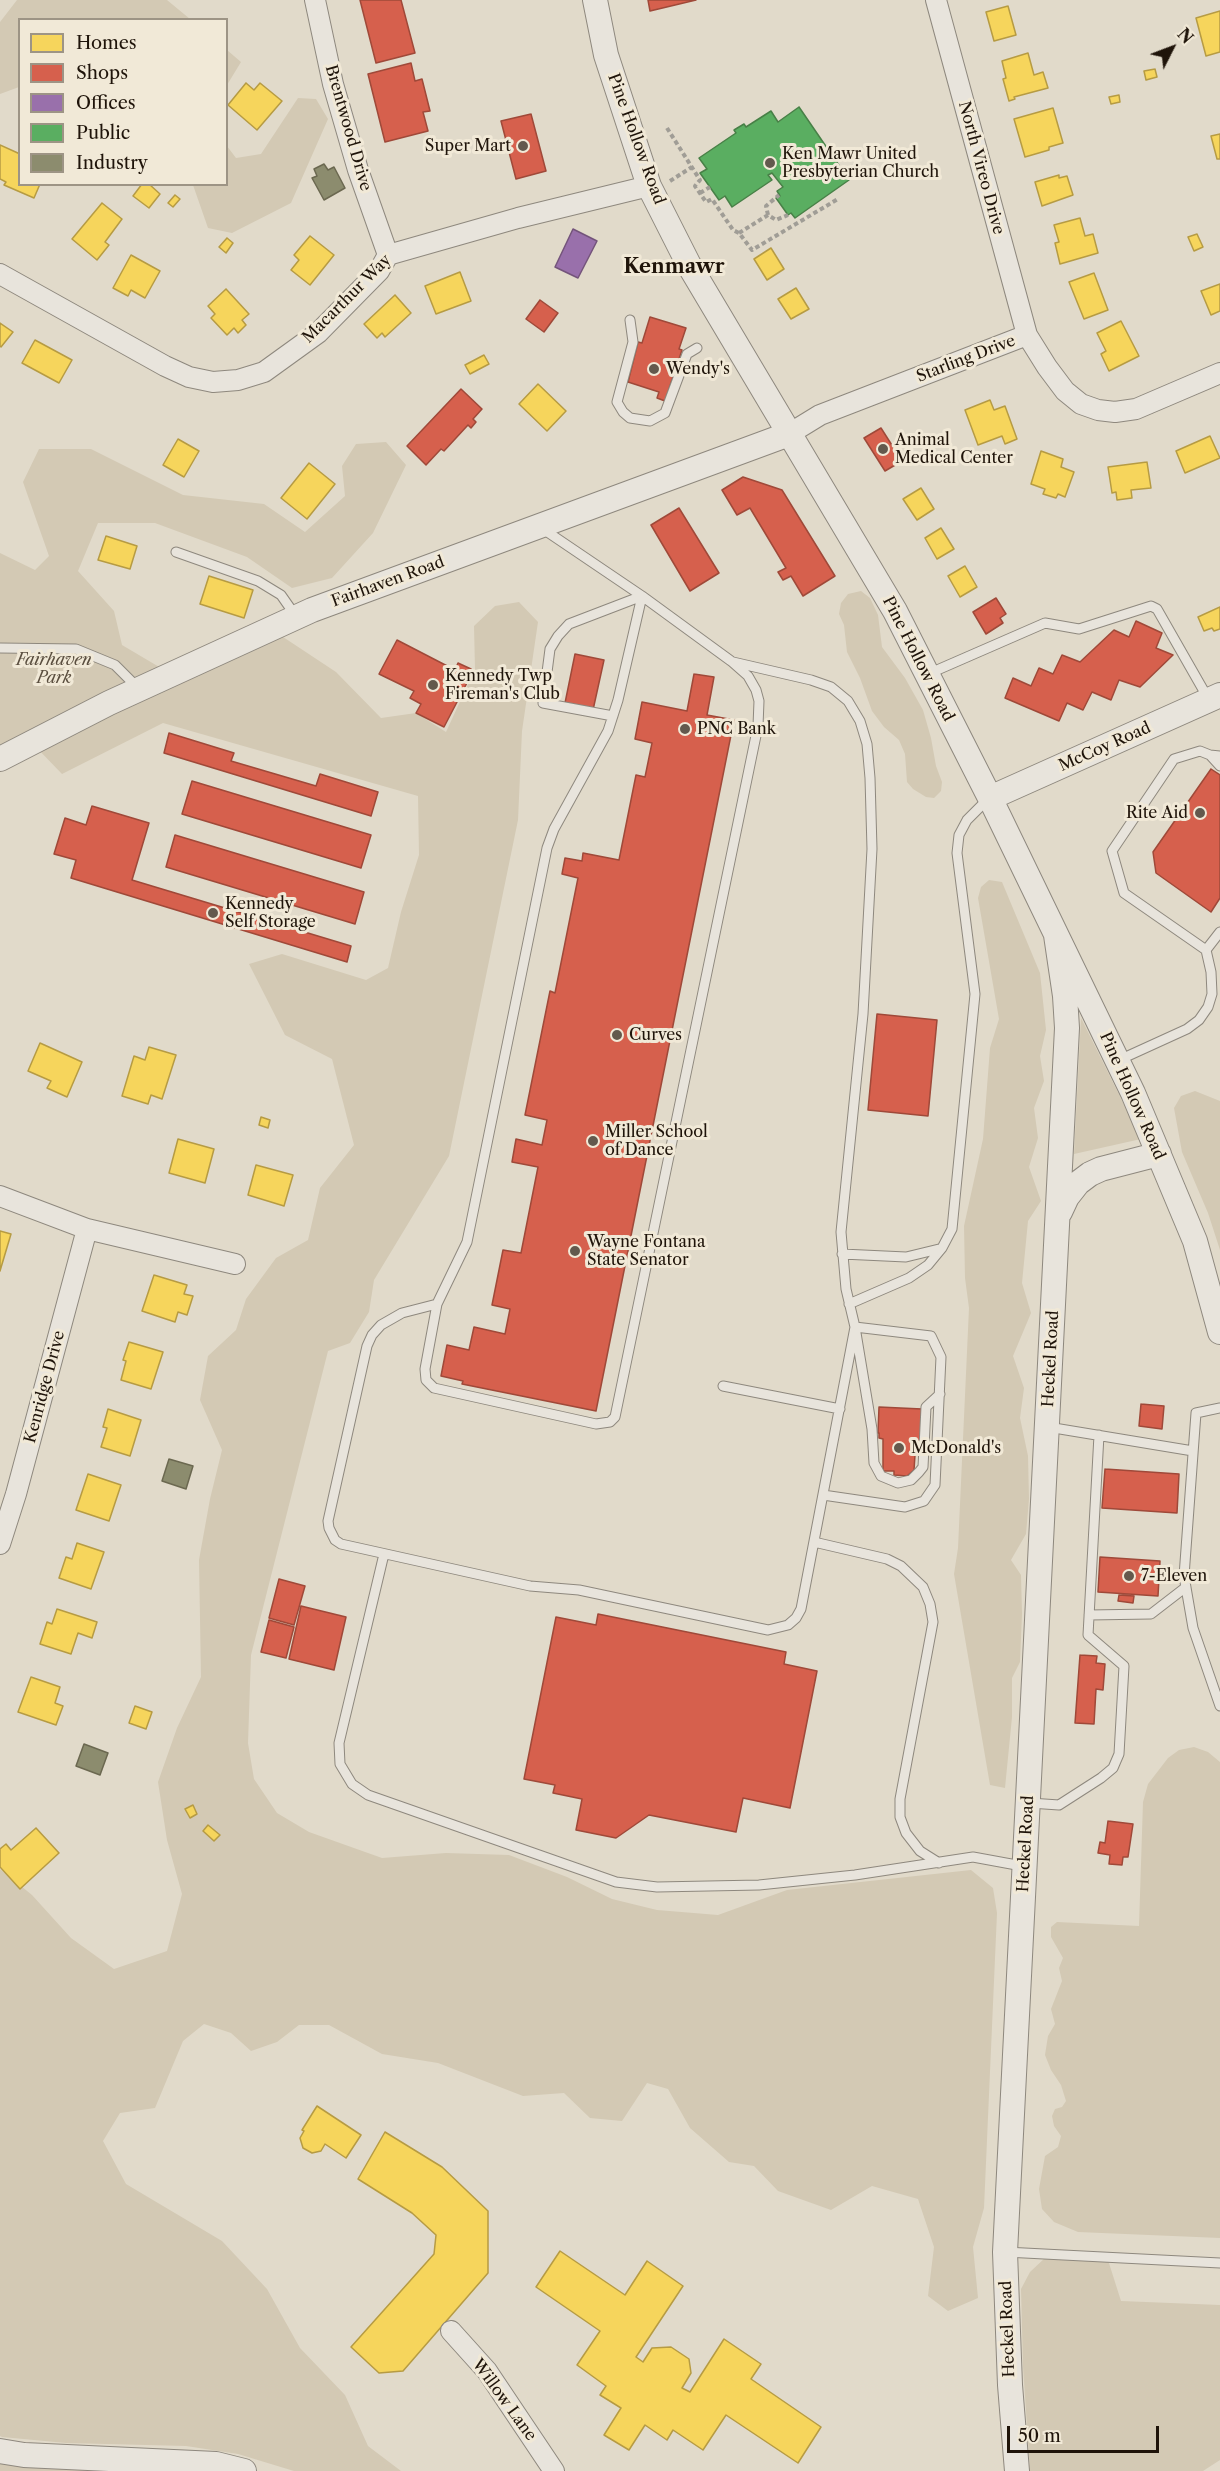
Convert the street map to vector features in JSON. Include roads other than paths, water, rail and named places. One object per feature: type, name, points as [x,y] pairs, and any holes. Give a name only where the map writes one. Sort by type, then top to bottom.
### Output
[{"type":"street","name":"Brentwood Drive","points":[[315,0],[336,95],[358,170],[388,255]]},
{"type":"street","name":"Pine Hollow Road","points":[[596,0],[606,55],[649,186],[684,256],[895,611],[990,798],[1117,1061],[1159,1154],[1195,1240],[1220,1332]]},
{"type":"street","name":"North Vireo Drive","points":[[936,0],[1026,336]]},
{"type":"street","name":"Macarthur Way","points":[[0,274],[165,366],[189,377],[213,382],[238,380],[264,372],[309,339],[379,271],[388,255],[518,218],[649,186]]},
{"type":"street","name":"Starling Drive","points":[[789,434],[820,415],[1026,336],[1065,391],[1081,404],[1098,410],[1115,412],[1136,409],[1220,373]]},
{"type":"street","name":"Fairhaven Road","points":[[0,759],[139,689],[296,617],[789,434]]},
{"type":"street","name":"McCoy Road","points":[[990,798],[1215,698]]},
{"type":"street","name":"Heckel Road","points":[[1017,2471],[1010,2385],[1005,2252],[1067,1028],[1056,934]]},
{"type":"street","name":"Heckel Road","points":[[1058,1217],[1067,1197],[1078,1183],[1090,1174],[1101,1168],[1159,1154]]},
{"type":"street","points":[[0,1196],[87,1229],[235,1264]]},
{"type":"street","name":"Kenridge Drive","points":[[0,1544],[16,1494],[87,1229]]},
{"type":"street","name":"Willow Lane","points":[[451,2331],[487,2371],[554,2471]]},
{"type":"street","points":[[0,2451],[24,2455],[216,2464],[244,2471]]},
{"type":"lane","points":[[630,320],[633,342],[617,402],[630,418],[650,421],[665,413],[687,354],[697,348]]},
{"type":"lane","points":[[542,527],[642,596],[731,661],[748,676],[759,701],[758,726],[615,1417],[609,1422],[596,1424],[434,1388],[426,1380],[424,1369],[437,1304],[467,1242],[547,848],[554,829],[608,731],[642,596]]},
{"type":"lane","points":[[176,552],[258,581],[281,595],[296,617]]},
{"type":"lane","points":[[613,716],[543,702],[550,649],[569,624],[642,596]]},
{"type":"lane","points":[[926,675],[1045,623],[1079,629],[1150,606],[1157,609],[1215,698]]},
{"type":"lane","points":[[0,648],[76,649],[115,666],[139,689]]},
{"type":"lane","points":[[731,661],[831,687],[848,701],[860,721],[867,744],[872,849],[863,1014],[841,1232],[849,1304],[872,1429],[874,1463],[880,1476],[898,1483],[907,1482],[922,1467],[926,1407],[940,1394]]},
{"type":"lane","points":[[1117,1061],[1187,1029],[1199,1020],[1208,1007],[1212,994],[1211,972],[1206,950],[1124,893],[1112,851],[1170,762],[1187,753],[1200,751],[1215,755],[1220,766]]},
{"type":"lane","points":[[849,1304],[909,1278],[928,1265],[942,1248],[952,1229],[975,994],[957,853],[959,835],[967,820],[990,798]]},
{"type":"lane","points":[[1206,950],[1220,932]]},
{"type":"lane","points":[[842,1254],[906,1257],[942,1248]]},
{"type":"lane","points":[[437,1304],[402,1313],[381,1325],[372,1335],[367,1346],[328,1521],[331,1534],[341,1544],[530,1586],[579,1590],[768,1630],[788,1625],[801,1609],[855,1327]]},
{"type":"lane","points":[[823,1495],[905,1507],[924,1501],[936,1485],[941,1357],[931,1336],[855,1327]]},
{"type":"lane","points":[[723,1386],[840,1409]]},
{"type":"lane","points":[[1220,1408],[1196,1413],[1184,1576],[1193,1628],[1220,1707]]},
{"type":"lane","points":[[1048,1427],[1193,1451]]},
{"type":"lane","points":[[1028,1802],[1059,1804],[1113,1768],[1119,1754],[1124,1666],[1088,1635],[1099,1435]]},
{"type":"lane","points":[[814,1542],[887,1559],[901,1566],[923,1587],[930,1604],[933,1622],[900,1817],[906,1833],[920,1851],[939,1863]]},
{"type":"lane","points":[[384,1554],[339,1743],[340,1764],[352,1784],[368,1795],[616,1882],[657,1887],[759,1885],[855,1875],[973,1857],[1025,1867]]},
{"type":"lane","points":[[1089,1615],[1151,1614],[1186,1587]]},
{"type":"lane","points":[[1005,2252],[1220,2263]]},
{"type":"place","name":"Super Mart","points":[[523,146]]},
{"type":"place","name":"Ken Mawr United Presbyterian Church","points":[[770,163]]},
{"type":"place","name":"Wendy's","points":[[654,369]]},
{"type":"place","name":"Animal Medical Center","points":[[883,449]]},
{"type":"place","name":"Kennedy Twp Fireman's Club","points":[[433,685]]},
{"type":"place","name":"PNC Bank","points":[[685,729]]},
{"type":"place","name":"Rite Aid","points":[[1200,813]]},
{"type":"place","name":"Kennedy Self Storage","points":[[213,913]]},
{"type":"place","name":"Curves","points":[[617,1035]]},
{"type":"place","name":"Miller School of Dance","points":[[593,1141]]},
{"type":"place","name":"Wayne Fontana State Senator","points":[[575,1251]]},
{"type":"place","name":"McDonald's","points":[[899,1448]]},
{"type":"place","name":"7-Eleven","points":[[1129,1576]]},
{"type":"district","name":"Kenmawr","points":[[674,267]]},
{"type":"park label","name":"Fairhaven Park","points":[[54,669]]}]
